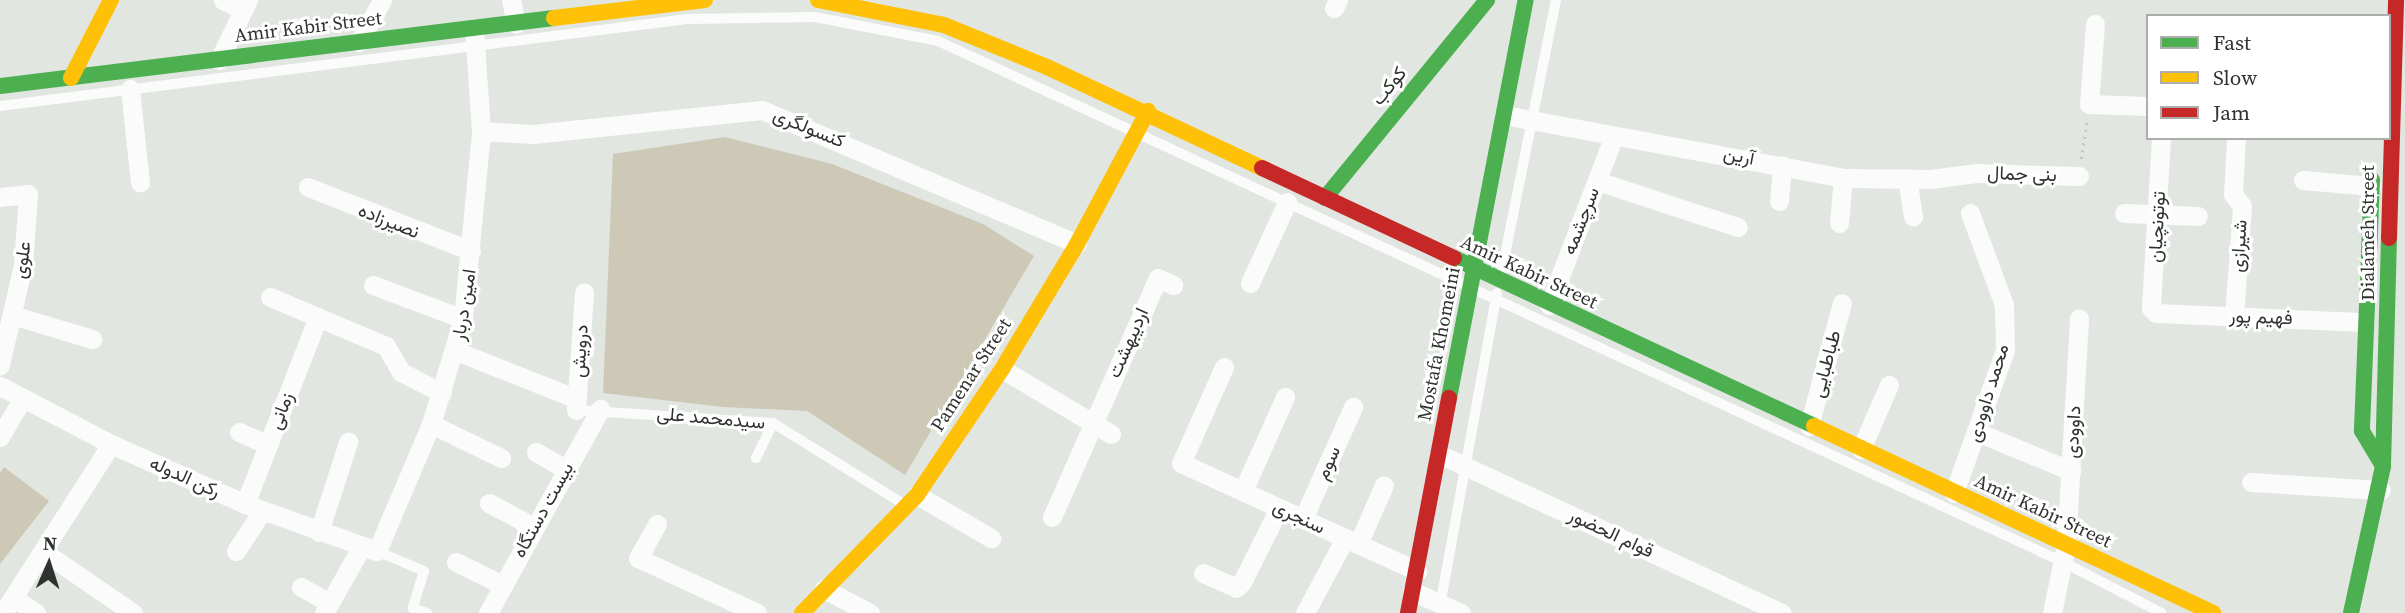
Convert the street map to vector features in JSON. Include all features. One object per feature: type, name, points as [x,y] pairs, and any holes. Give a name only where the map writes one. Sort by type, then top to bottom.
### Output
[{"type":"main road","points":[[71,78],[111,0]]},
{"type":"main road","name":"Amir Kabir Street","points":[[0,86],[359,42],[475,36],[516,23],[705,0]]},
{"type":"main road","name":"Amir Kabir Street","points":[[818,0],[944,25],[1147,111],[1325,198],[1472,278],[1500,282],[1954,493],[2065,554],[2213,613]]},
{"type":"main road","name":"کوکب","points":[[1325,198],[1487,0]]},
{"type":"main road","name":"Mostafa Khomeini","points":[[1408,613],[1526,0]]},
{"type":"main road","name":"Dialameh Street","points":[[2391,137],[2399,42],[2396,0]]},
{"type":"main road","name":"Pamenar Street","points":[[802,613],[911,501],[1002,369],[1077,244],[1147,111]]},
{"type":"main road","name":"Dialameh Street","points":[[2351,613],[2381,490],[2397,339],[2398,256],[2389,161],[2391,140]]},
{"type":"main road","name":"Dialameh Street","points":[[2383,466],[2372,454],[2362,431],[2372,186],[2389,161]]},
{"type":"street","points":[[219,60],[245,5],[223,0]]},
{"type":"street","points":[[359,42],[382,0]]},
{"type":"street","points":[[511,0],[516,23]]},
{"type":"street","points":[[2095,24],[2089,104],[2146,107]]},
{"type":"street","name":"امین دربار","points":[[327,608],[370,548],[431,424],[456,351],[463,319],[471,251],[481,131],[475,36]]},
{"type":"street","points":[[130,89],[140,182]]},
{"type":"street","name":"کنسولگری","points":[[481,131],[533,134],[762,110],[1077,244]]},
{"type":"street","name":"آرین","points":[[1504,115],[1843,178],[1907,178],[1976,173]]},
{"type":"street","name":"سرچشمه","points":[[1549,305],[1614,136]]},
{"type":"street","name":"توتونچیان","points":[[2156,313],[2151,308],[2161,140]]},
{"type":"street","name":"شیرازی","points":[[2234,316],[2242,206],[2233,194],[2235,140]]},
{"type":"street","points":[[1779,201],[1782,165]]},
{"type":"street","name":"بنی جمال","points":[[1976,173],[2079,176]]},
{"type":"street","points":[[1839,223],[1843,178]]},
{"type":"street","points":[[1907,178],[1913,217]]},
{"type":"street","points":[[2303,180],[2372,186]]},
{"type":"street","points":[[1597,181],[1738,227]]},
{"type":"street","name":"نصیرزاده","points":[[308,187],[471,251]]},
{"type":"street","name":"علوی","points":[[0,197],[28,194],[23,265],[0,365]]},
{"type":"street","points":[[1250,283],[1287,202]]},
{"type":"street","name":"محمد داوودی","points":[[1954,493],[2005,350],[2004,305],[1970,213]]},
{"type":"street","points":[[2124,213],[2198,216]]},
{"type":"street","name":"اردیبهشت","points":[[1052,517],[1158,278],[1173,285]]},
{"type":"street","points":[[373,285],[463,319]]},
{"type":"street","name":"درویش","points":[[577,405],[584,292]]},
{"type":"street","points":[[270,297],[386,346],[401,372],[442,393]]},
{"type":"street","name":"طباطبایی","points":[[1810,426],[1842,303]]},
{"type":"street","name":"فهیم پور","points":[[2156,313],[2365,321]]},
{"type":"street","points":[[12,315],[92,339]]},
{"type":"street","name":"زمانی","points":[[236,551],[253,507],[268,445],[317,317]]},
{"type":"street","name":"داوودی","points":[[2052,613],[2065,554],[2080,318]]},
{"type":"street","name":"سیدمحمد علی","points":[[456,351],[577,405]]},
{"type":"street","name":"سنجری","points":[[1224,367],[1181,463],[1417,571]]},
{"type":"street","points":[[1002,369],[1111,434]]},
{"type":"street","points":[[1861,449],[1889,384]]},
{"type":"street","name":"رکن الدوله","points":[[0,386],[110,444],[253,507],[370,548]]},
{"type":"street","points":[[1243,491],[1285,397]]},
{"type":"street","points":[[0,437],[22,399]]},
{"type":"street","name":"سوم","points":[[1303,519],[1353,407]]},
{"type":"street","name":"بیست دستگاه","points":[[488,613],[501,584],[600,409]]},
{"type":"street","points":[[431,424],[501,458]]},
{"type":"street","points":[[240,432],[268,445]]},
{"type":"street","points":[[1977,432],[2071,471]]},
{"type":"street","points":[[318,532],[348,442]]},
{"type":"street","points":[[36,613],[8,605],[110,444]]},
{"type":"street","points":[[536,452],[566,469]]},
{"type":"street","name":"قوام الحضور","points":[[1439,454],[1782,613]]},
{"type":"street","points":[[2251,482],[2381,490]]},
{"type":"street","points":[[1305,613],[1352,541],[1384,485]]},
{"type":"street","points":[[911,501],[991,538]]},
{"type":"street","points":[[489,503],[534,527]]},
{"type":"street","points":[[1203,573],[1236,588],[1242,582],[1279,508]]},
{"type":"street","points":[[657,524],[638,558],[757,613]]},
{"type":"street","points":[[44,552],[132,613]]},
{"type":"street","points":[[456,562],[501,584]]},
{"type":"street","points":[[301,587],[327,608]]},
{"type":"street","points":[[824,589],[870,613]]},
{"type":"street","points":[[1412,591],[1439,608],[1461,613]]},
{"type":"lane","points":[[1439,608],[1496,299],[1535,120],[1556,0]]},
{"type":"lane","points":[[0,106],[130,89],[475,36],[688,19],[815,17],[938,41],[1287,202],[1472,278],[1496,299],[2065,554],[2162,613]]},
{"type":"lane","name":"سیدمحمد علی","points":[[577,405],[773,423],[911,501]]},
{"type":"lane","points":[[756,458],[773,423]]},
{"type":"lane","points":[[370,548],[425,571],[413,608],[427,613]]},
{"type":"path","name":"بنی جمال","points":[[2079,176],[2089,104]]},
{"type":"shaded area","points":[[725,137],[832,164],[983,224],[1034,256],[905,475],[807,411],[723,407],[603,393],[613,154]]},
{"type":"shaded area","points":[[4,467],[49,501],[0,564],[0,473]]},
{"type":"traffic: fast","points":[[1325,198],[1487,0]]},
{"type":"traffic: fast","points":[[1449,398],[1526,0]]},
{"type":"traffic: fast","points":[[0,86],[554,18]]},
{"type":"traffic: fast","points":[[2372,180],[2362,431],[2383,466]]},
{"type":"traffic: fast","points":[[2351,613],[2383,466],[2389,238]]},
{"type":"traffic: fast","points":[[1454,258],[1814,426]]},
{"type":"traffic: slow","points":[[71,78],[111,0]]},
{"type":"traffic: slow","points":[[554,18],[705,0]]},
{"type":"traffic: slow","points":[[818,0],[944,25],[1047,67],[1262,168]]},
{"type":"traffic: slow","points":[[802,613],[917,495],[1002,369],[1077,244],[1148,111]]},
{"type":"traffic: slow","points":[[1814,426],[2213,613]]},
{"type":"traffic: jam","points":[[2389,238],[2396,0]]},
{"type":"traffic: jam","points":[[1262,168],[1454,258]]},
{"type":"traffic: jam","points":[[1408,613],[1449,398]]}]
